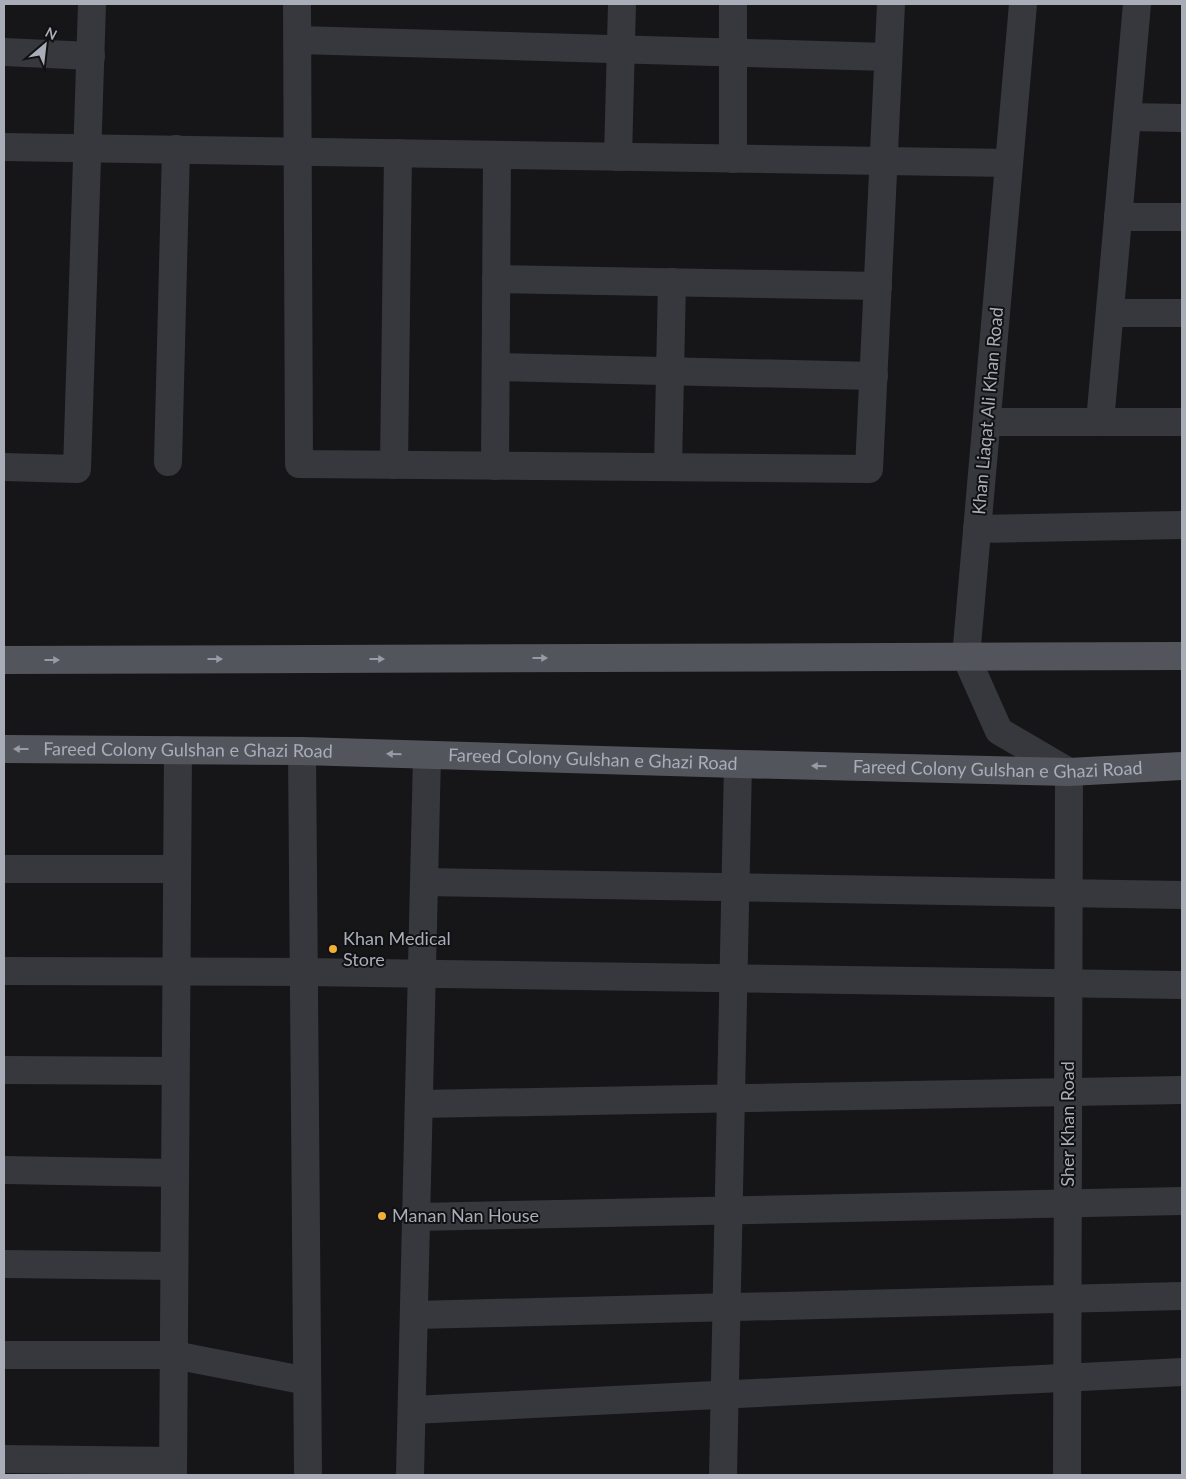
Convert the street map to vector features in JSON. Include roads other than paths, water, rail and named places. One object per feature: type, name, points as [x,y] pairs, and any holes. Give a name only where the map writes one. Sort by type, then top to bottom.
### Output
[{"type":"main road","points":[[4,660],[1182,656]]},
{"type":"main road","name":"Fareed Colony Gulshan e Ghazi Road","points":[[4,749],[302,751],[1069,772],[1182,766]]},
{"type":"street","points":[[4,467],[77,469],[92,4]]},
{"type":"street","points":[[297,4],[299,464],[869,469],[891,4]]},
{"type":"street","points":[[618,157],[622,4]]},
{"type":"street","points":[[733,4],[733,159]]},
{"type":"street","name":"Khan Liaqat Ali Khan Road","points":[[1023,4],[966,657],[998,732],[1069,772]]},
{"type":"street","points":[[1100,422],[1137,4]]},
{"type":"street","points":[[298,40],[888,57]]},
{"type":"street","points":[[4,52],[91,56]]},
{"type":"street","points":[[1127,117],[1182,118]]},
{"type":"street","points":[[4,147],[1009,163]]},
{"type":"street","points":[[168,462],[176,149]]},
{"type":"street","points":[[394,465],[398,153]]},
{"type":"street","points":[[495,466],[497,154]]},
{"type":"street","points":[[1118,217],[1182,218]]},
{"type":"street","points":[[496,278],[878,286]]},
{"type":"street","points":[[668,468],[672,282]]},
{"type":"street","points":[[1110,313],[1182,313]]},
{"type":"street","points":[[496,367],[874,376]]},
{"type":"street","points":[[987,422],[1182,422]]},
{"type":"street","points":[[977,529],[1182,525]]},
{"type":"street","points":[[4,1459],[173,1468],[178,750]]},
{"type":"street","points":[[302,751],[308,1475]]},
{"type":"street","points":[[410,1475],[427,755]]},
{"type":"street","points":[[723,1475],[738,764]]},
{"type":"street","name":"Sher Khan Road","points":[[1067,1475],[1069,772]]},
{"type":"street","points":[[4,869],[177,869]]},
{"type":"street","points":[[425,882],[1182,895]]},
{"type":"street","points":[[4,971],[304,972],[1182,985]]},
{"type":"street","points":[[4,1070],[175,1071]]},
{"type":"street","points":[[420,1104],[1182,1090]]},
{"type":"street","points":[[4,1170],[175,1173]]},
{"type":"street","points":[[417,1217],[1182,1201]]},
{"type":"street","points":[[4,1264],[174,1266]]},
{"type":"street","points":[[414,1315],[1182,1296]]},
{"type":"street","points":[[4,1355],[174,1355],[307,1381]]},
{"type":"street","points":[[412,1410],[1182,1372]]},
{"type":"place","name":"Khan Medical Store","points":[[333,949]]},
{"type":"place","name":"Manan Nan House","points":[[382,1216]]}]
